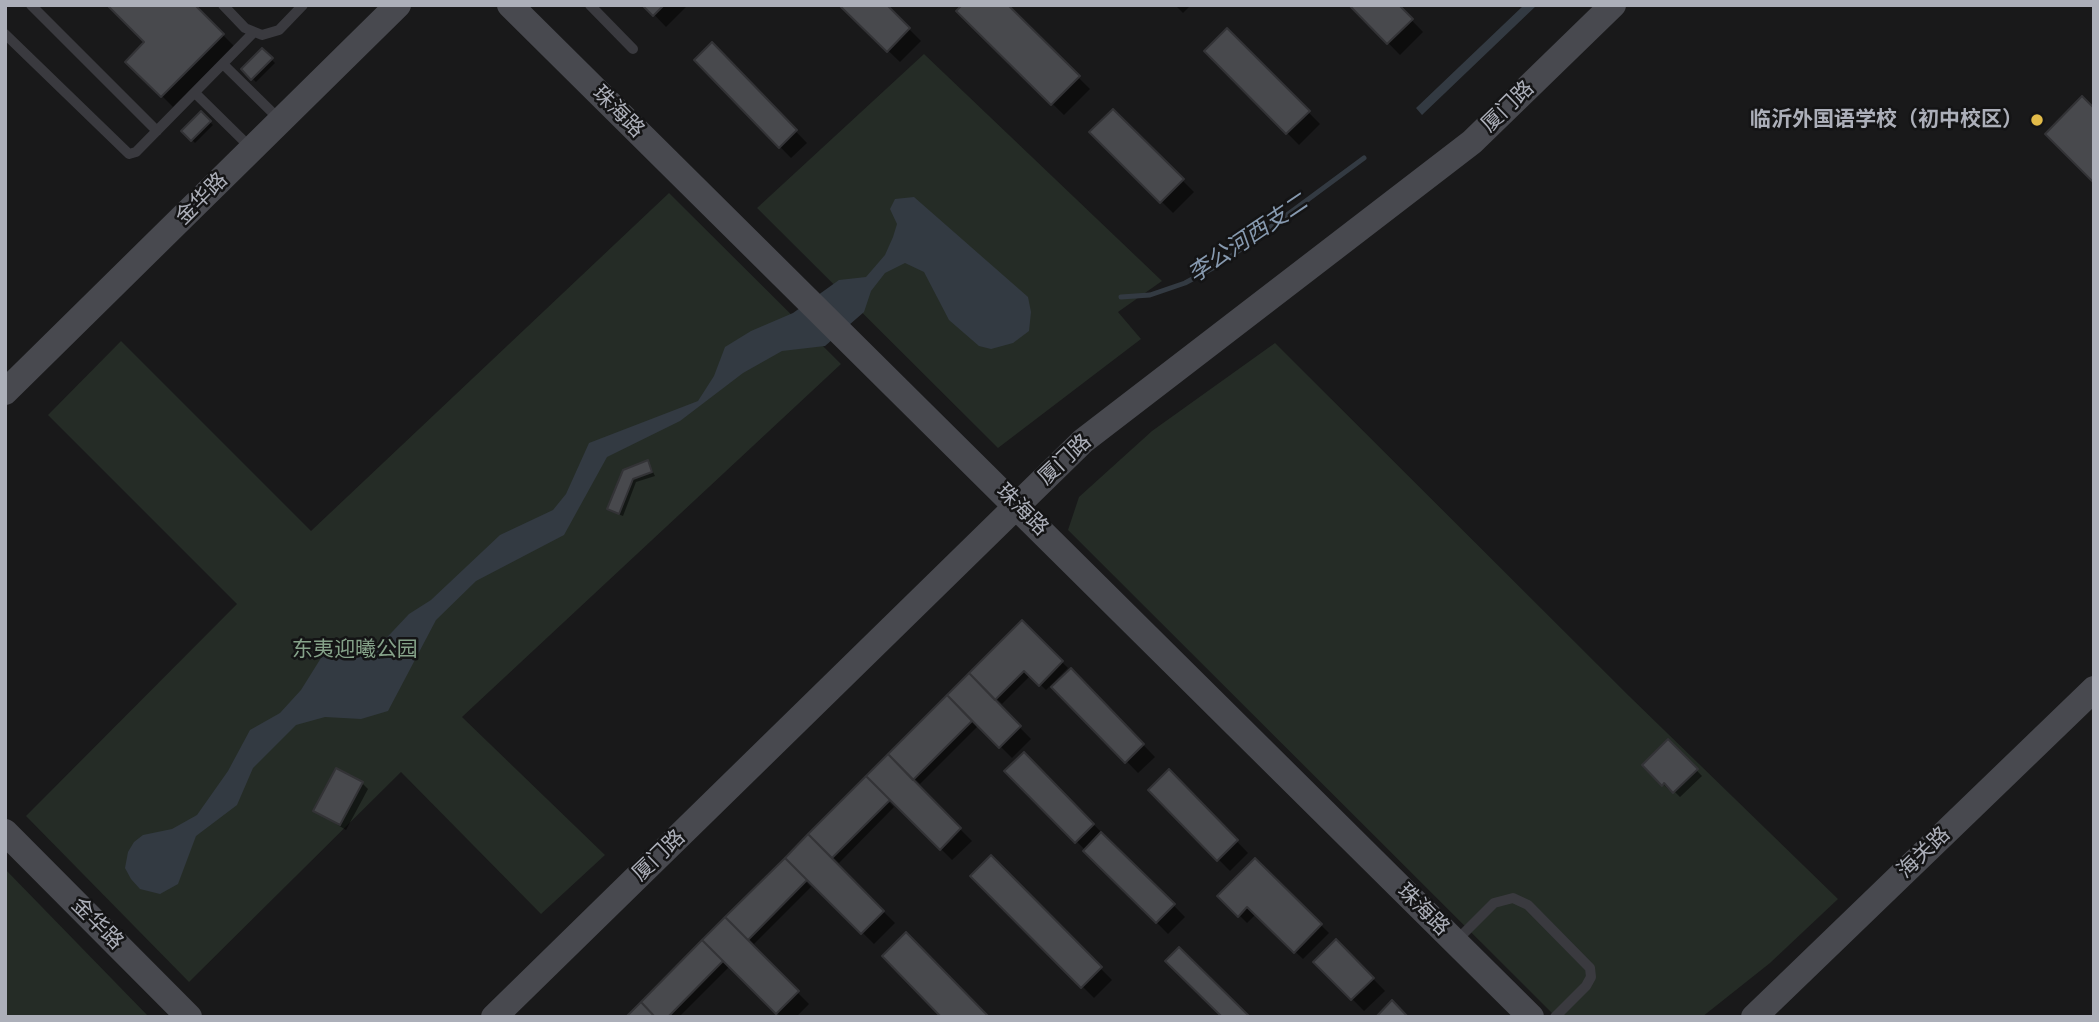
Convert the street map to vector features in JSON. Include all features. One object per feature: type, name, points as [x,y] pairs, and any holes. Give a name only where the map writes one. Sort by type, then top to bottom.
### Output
[{"type":"street","name":"金华路","points":[[5,392],[398,5]]},
{"type":"street","name":"珠海路","points":[[510,5],[1531,1017]]},
{"type":"street","name":"厦门路","points":[[494,1017],[1083,441],[1472,142],[1613,5]]},
{"type":"street","name":"海关路","points":[[1754,1017],[2094,689]]},
{"type":"street","name":"金华路","points":[[5,832],[189,1017]]},
{"type":"lane","points":[[31,5],[157,131]]},
{"type":"lane","points":[[223,5],[253,33],[262,35],[279,30],[303,5]]},
{"type":"lane","points":[[590,5],[633,49]]},
{"type":"lane","points":[[5,34],[125,153],[136,152],[253,33]]},
{"type":"lane","points":[[223,64],[280,121]]},
{"type":"lane","points":[[195,93],[252,149]]},
{"type":"lane","points":[[1456,942],[1494,904],[1513,898],[1528,905],[1590,968],[1591,977],[1586,986],[1555,1017]]},
{"type":"green space","points":[[924,54],[1162,281],[1118,312],[1141,339],[998,448],[757,208]]},
{"type":"green space","name":"东夷迎曦公园","points":[[669,193],[841,364],[462,717],[605,855],[541,914],[401,772],[189,982],[26,816],[237,604],[48,415],[121,341],[311,531]]},
{"type":"green space","points":[[1275,343],[1629,696],[1838,899],[1770,963],[1702,1017],[1556,1017],[1068,530],[1079,497],[1152,431]]},
{"type":"green space","points":[[5,869],[149,1017],[5,1017]]},
{"type":"shaded area","points":[[1524,5],[1537,5],[1422,115],[1416,108]]},
{"type":"shaded area","points":[[914,197],[1028,297],[1031,312],[1029,331],[1013,343],[991,349],[979,346],[949,320],[924,272],[905,263],[885,273],[871,291],[864,312],[825,346],[782,351],[743,373],[680,421],[607,457],[564,535],[476,581],[436,620],[388,711],[361,719],[325,717],[296,725],[253,768],[237,805],[196,836],[178,884],[160,894],[140,889],[131,879],[125,868],[128,852],[134,842],[143,835],[172,829],[197,815],[228,771],[250,730],[280,713],[301,690],[321,658],[340,641],[356,647],[377,648],[409,614],[431,600],[500,535],[553,510],[566,494],[589,443],[698,401],[714,376],[725,347],[751,331],[793,313],[839,280],[866,277],[885,255],[893,237],[897,224],[890,209],[895,199]]},
{"type":"building","points":[[107,5],[195,5],[224,34],[161,97],[125,62],[144,42]]},
{"type":"building","points":[[642,5],[664,5],[653,16]]},
{"type":"building","points":[[839,5],[887,5],[910,28],[887,52]]},
{"type":"building","points":[[962,5],[1008,5],[1080,76],[1051,105],[956,11]]},
{"type":"building","points":[[1349,5],[1399,5],[1413,19],[1387,44]]},
{"type":"building","points":[[1227,28],[1310,111],[1286,134],[1204,51]]},
{"type":"building","points":[[712,42],[797,130],[779,148],[694,60]]},
{"type":"building","points":[[262,48],[273,58],[251,80],[241,69]]},
{"type":"building","points":[[2082,96],[2094,108],[2094,183],[2045,134]]},
{"type":"building","points":[[1113,109],[1184,179],[1160,203],[1089,132]]},
{"type":"building","points":[[201,111],[211,121],[191,141],[181,131]]},
{"type":"building","points":[[648,460],[652,472],[633,479],[619,514],[607,509],[623,470]]},
{"type":"building","points":[[1022,620],[1063,661],[1039,686],[1024,671],[995,700],[969,673]]},
{"type":"building","points":[[1071,668],[1144,744],[1125,763],[1051,687]]},
{"type":"building","points":[[969,673],[1021,726],[999,748],[947,695]]},
{"type":"building","points":[[947,695],[972,721],[913,780],[888,754]]},
{"type":"building","points":[[1668,739],[1698,769],[1673,793],[1664,783],[1662,786],[1642,765]]},
{"type":"building","points":[[1024,752],[1094,824],[1075,843],[1004,771]]},
{"type":"building","points":[[888,754],[961,828],[940,850],[866,776]]},
{"type":"building","points":[[336,768],[363,782],[340,825],[313,811]]},
{"type":"building","points":[[1169,769],[1238,840],[1217,861],[1148,790]]},
{"type":"building","points":[[866,776],[890,800],[832,858],[808,834]]},
{"type":"building","points":[[1101,832],[1175,904],[1156,923],[1083,851]]},
{"type":"building","points":[[808,834],[884,911],[861,934],[785,858]]},
{"type":"building","points":[[991,855],[1102,967],[1081,988],[970,876]]},
{"type":"building","points":[[785,858],[807,880],[748,940],[725,917]]},
{"type":"building","points":[[1255,858],[1322,924],[1294,953],[1247,907],[1238,917],[1217,896]]},
{"type":"building","points":[[725,917],[799,991],[776,1014],[702,940]]},
{"type":"building","points":[[906,932],[989,1017],[941,1017],[882,956]]},
{"type":"building","points":[[1336,939],[1374,978],[1351,1000],[1313,962]]},
{"type":"building","points":[[702,940],[723,961],[668,1017],[655,1017],[641,1002]]},
{"type":"building","points":[[1179,947],[1250,1017],[1222,1017],[1165,961]]},
{"type":"building","points":[[1392,1000],[1408,1017],[1376,1017]]},
{"type":"building","points":[[641,1002],[655,1017],[626,1017]]},
{"type":"waterway","name":"李公河西支二","points":[[1121,297],[1150,295],[1185,283],[1222,263],[1364,158]]},
{"type":"place","name":"临沂外国语学校（初中校区）","points":[[2037,120]]}]
